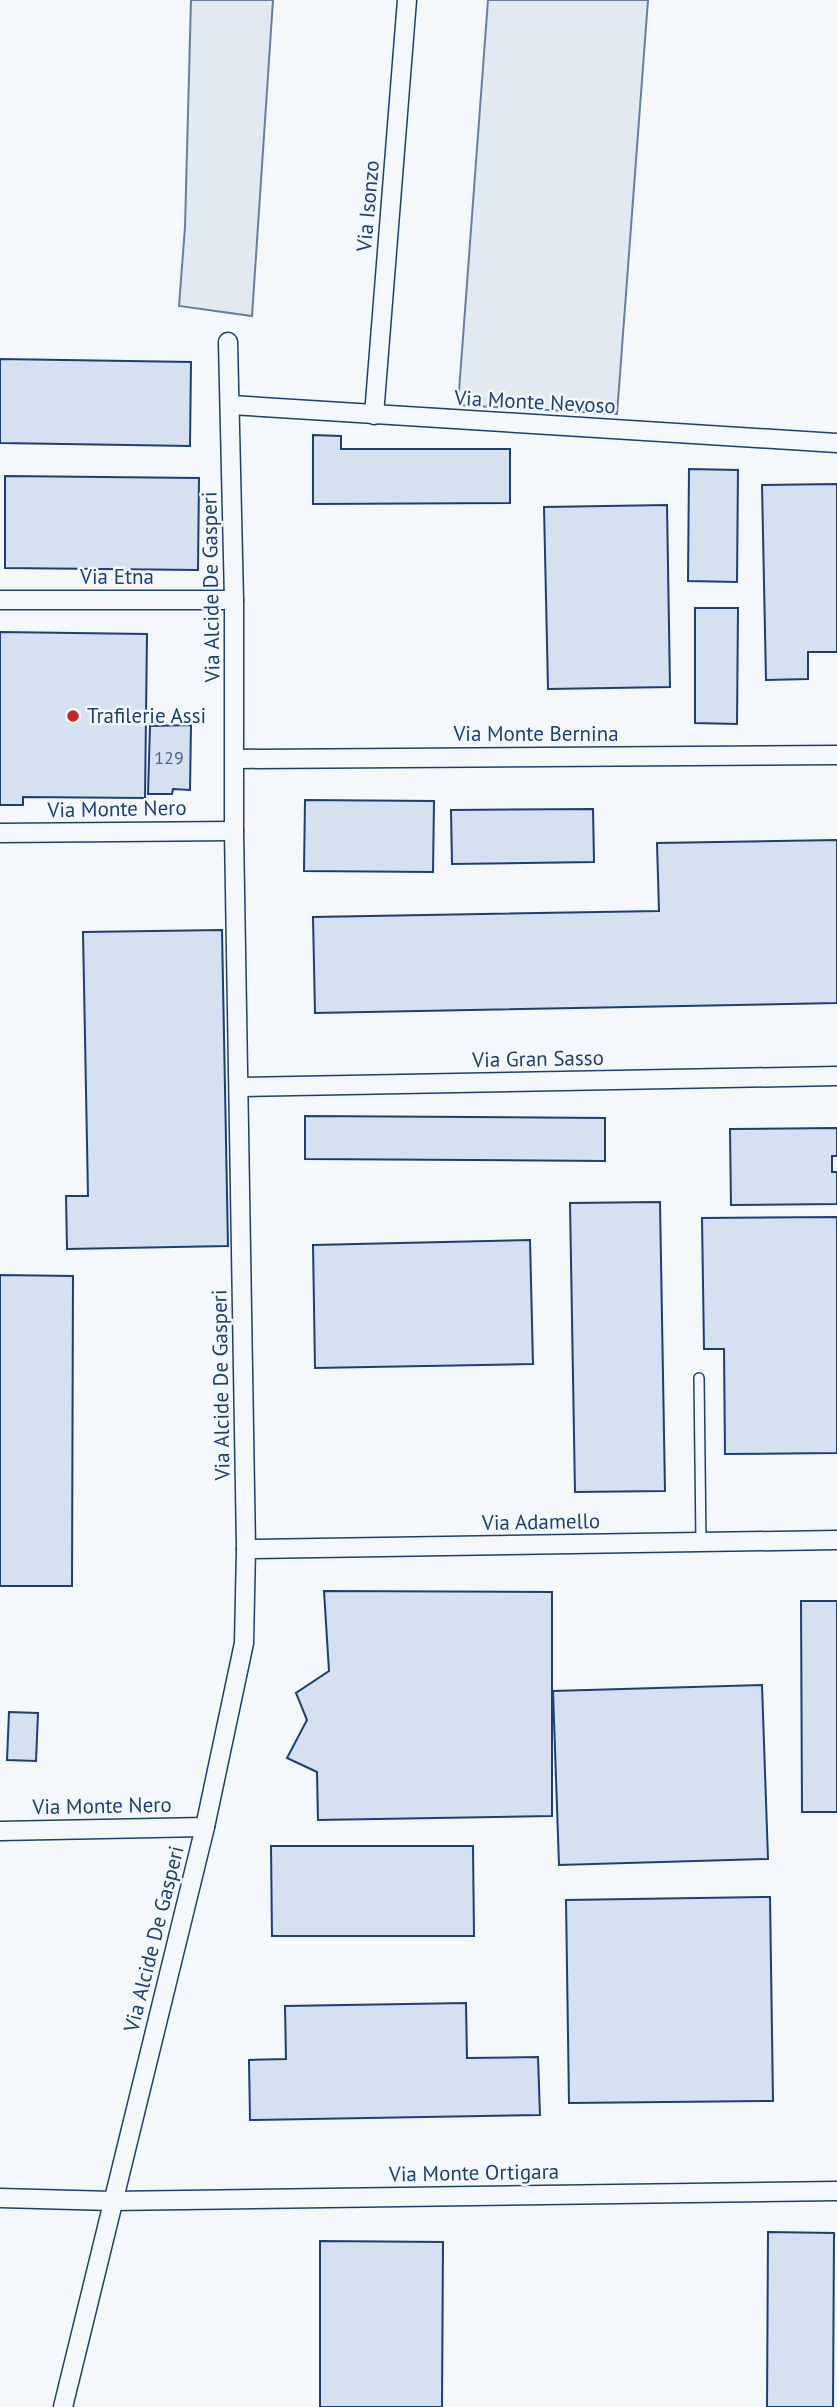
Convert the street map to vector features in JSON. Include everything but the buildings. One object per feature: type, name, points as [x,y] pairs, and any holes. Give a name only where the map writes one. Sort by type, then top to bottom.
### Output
[{"type":"street","name":"Via Isonzo","points":[[374,415],[407,0]]},
{"type":"street","name":"Via Alcide De Gasperi","points":[[63,2407],[205,1827],[244,1643],[246,1549],[234,831],[234,600],[228,342]]},
{"type":"street","name":"Via Monte Nevoso","points":[[231,405],[837,443]]},
{"type":"street","name":"Via Etna","points":[[0,600],[234,600]]},
{"type":"street","name":"Via Monte Bernina","points":[[236,759],[837,755]]},
{"type":"street","name":"Via Monte Nero","points":[[0,833],[234,831]]},
{"type":"street","name":"Via Gran Sasso","points":[[239,1087],[837,1076]]},
{"type":"street","name":"Via Adamello","points":[[246,1549],[837,1540]]},
{"type":"street","name":"Via Monte Nero","points":[[0,1831],[205,1827]]},
{"type":"street","name":"Via Monte Ortigara","points":[[0,2198],[112,2201],[837,2192]]},
{"type":"lane","points":[[699,1378],[701,1542]]},
{"type":"shaded area","points":[[191,0],[273,0],[252,316],[179,306],[185,227]]},
{"type":"shaded area","points":[[488,0],[648,0],[617,414],[458,405]]},
{"type":"place","name":"Trafilerie Assi","points":[[73,716]]}]
